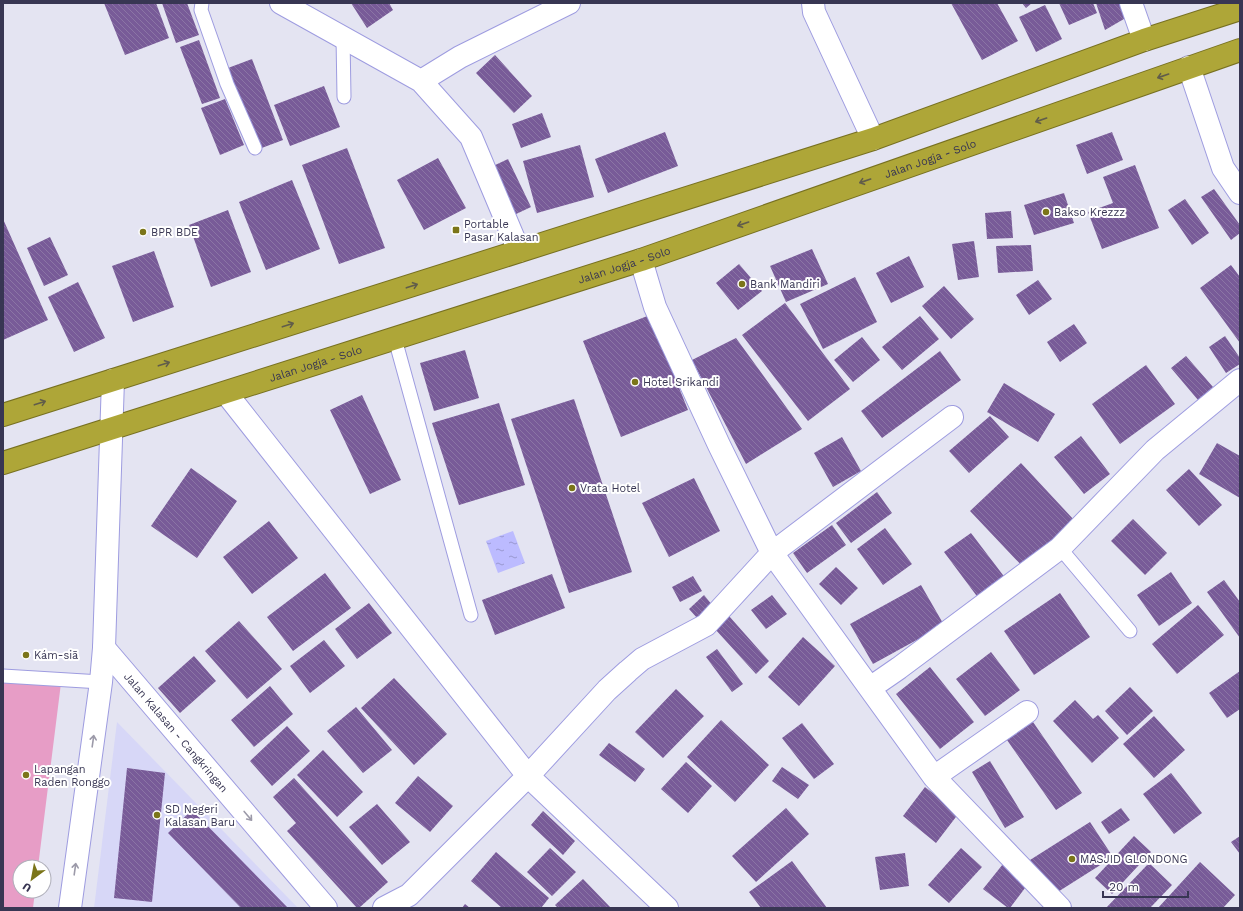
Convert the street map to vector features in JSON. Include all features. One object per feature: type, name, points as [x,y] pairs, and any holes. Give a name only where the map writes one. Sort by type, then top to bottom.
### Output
[{"type":"highway","points":[[3,415],[874,139],[1144,40],[1240,9]]},
{"type":"highway","name":"Jalan Jogja - Solo","points":[[3,463],[640,260],[1240,50]]},
{"type":"street","points":[[282,3],[421,81],[471,137],[519,251]]},
{"type":"street","points":[[421,81],[460,57],[569,3]]},
{"type":"street","points":[[813,3],[814,12],[874,139]]},
{"type":"street","points":[[1131,3],[1144,40]]},
{"type":"street","points":[[1189,67],[1223,168],[1240,193]]},
{"type":"street","points":[[640,260],[655,306],[719,445],[772,553],[934,777],[1057,907]]},
{"type":"street","points":[[70,908],[101,682],[104,648],[113,380]]},
{"type":"street","points":[[870,688],[1060,548],[1155,450],[1240,380]]},
{"type":"street","points":[[226,393],[528,776],[667,908]]},
{"type":"street","points":[[384,908],[409,895],[528,776],[607,690],[628,671],[642,659],[706,625],[772,553],[952,417]]},
{"type":"street","name":"Jalan Kalasan - Cangkringan","points":[[104,648],[326,908]]},
{"type":"street","points":[[934,777],[1027,712]]},
{"type":"lane","points":[[202,3],[201,10],[227,84],[255,148]]},
{"type":"lane","points":[[343,37],[344,97]]},
{"type":"lane","points":[[395,339],[471,615]]},
{"type":"lane","points":[[1060,548],[1130,631]]},
{"type":"lane","points":[[3,676],[101,682]]},
{"type":"shaded area","name":"Lapangan Raden Ronggo","points":[[3,679],[61,683],[39,859],[12,859],[12,899],[34,899],[33,908],[3,908]]},
{"type":"shaded area","name":"SD Negeri Kalasan Baru","points":[[117,722],[298,908],[94,908]]},
{"type":"water","points":[[513,531],[525,563],[498,573],[486,541]]},
{"type":"building","points":[[104,3],[156,3],[169,38],[125,55]]},
{"type":"building","points":[[162,3],[187,3],[199,35],[176,43]]},
{"type":"building","points":[[351,3],[389,3],[393,10],[367,28]]},
{"type":"building","points":[[951,3],[997,3],[1018,41],[982,60]]},
{"type":"building","points":[[1022,3],[1032,3],[1026,8]]},
{"type":"building","points":[[1059,3],[1093,3],[1097,13],[1069,25]]},
{"type":"building","points":[[1096,3],[1131,3],[1136,12],[1105,30]]},
{"type":"building","points":[[1045,5],[1062,39],[1036,52],[1019,17]]},
{"type":"building","points":[[199,40],[220,98],[202,104],[180,47]]},
{"type":"building","points":[[495,55],[532,96],[514,113],[476,73]]},
{"type":"building","points":[[252,59],[283,140],[259,149],[228,68]]},
{"type":"building","points":[[324,86],[340,127],[290,146],[274,105]]},
{"type":"building","points":[[225,99],[244,145],[220,155],[201,108]]},
{"type":"building","points":[[542,113],[551,137],[521,148],[512,124]]},
{"type":"building","points":[[665,132],[678,166],[608,193],[595,159]]},
{"type":"building","points":[[1112,132],[1123,160],[1087,174],[1076,145]]},
{"type":"building","points":[[580,145],[594,197],[537,213],[523,161]]},
{"type":"building","points":[[347,148],[385,248],[339,264],[302,165]]},
{"type":"building","points":[[438,158],[466,208],[424,230],[397,180]]},
{"type":"building","points":[[508,159],[531,207],[514,215],[491,167]]},
{"type":"building","points":[[1135,165],[1159,228],[1102,249],[1088,212],[1113,203],[1103,177]]},
{"type":"building","points":[[292,180],[320,249],[266,270],[239,202]]},
{"type":"building","points":[[1214,189],[1240,225],[1240,233],[1231,240],[1201,197]]},
{"type":"building","points":[[1064,193],[1074,223],[1034,235],[1024,205]]},
{"type":"building","points":[[1185,199],[1209,233],[1192,245],[1168,210]]},
{"type":"building","points":[[228,210],[251,272],[211,287],[189,225]]},
{"type":"building","points":[[1011,211],[1013,238],[987,239],[985,213]]},
{"type":"building","points":[[3,219],[48,320],[3,340]]},
{"type":"building","points":[[50,237],[68,275],[44,286],[27,248]]},
{"type":"building","points":[[974,241],[979,277],[958,280],[952,244]]},
{"type":"building","points":[[1031,245],[1033,271],[998,273],[996,246]]},
{"type":"building","points":[[812,249],[828,284],[786,302],[770,266]]},
{"type":"building","points":[[154,251],[174,307],[133,322],[112,266]]},
{"type":"building","points":[[909,256],[924,287],[891,303],[876,273]]},
{"type":"building","points":[[739,264],[762,291],[738,310],[716,283]]},
{"type":"building","points":[[1231,265],[1240,277],[1240,343],[1200,288]]},
{"type":"building","points":[[855,277],[877,322],[823,349],[800,304]]},
{"type":"building","points":[[1038,280],[1052,299],[1029,315],[1016,295]]},
{"type":"building","points":[[78,282],[105,338],[74,352],[48,297]]},
{"type":"building","points":[[944,286],[974,319],[951,339],[922,306]]},
{"type":"building","points":[[785,303],[850,389],[808,421],[742,335]]},
{"type":"building","points":[[650,315],[688,410],[621,437],[583,341]]},
{"type":"building","points":[[920,316],[939,339],[902,370],[882,347]]},
{"type":"building","points":[[1074,324],[1087,343],[1060,362],[1047,342]]},
{"type":"building","points":[[1225,336],[1240,358],[1240,364],[1226,373],[1209,347]]},
{"type":"building","points":[[862,337],[880,360],[853,382],[834,360]]},
{"type":"building","points":[[736,338],[802,429],[746,464],[692,360]]},
{"type":"building","points":[[465,350],[479,398],[434,411],[420,363]]},
{"type":"building","points":[[940,351],[961,380],[882,438],[861,411]]},
{"type":"building","points":[[1186,356],[1213,387],[1198,400],[1171,368]]},
{"type":"building","points":[[1146,365],[1175,404],[1120,444],[1092,404]]},
{"type":"building","points":[[1004,383],[1055,414],[1038,442],[987,412]]},
{"type":"building","points":[[362,395],[401,480],[370,494],[330,410]]},
{"type":"building","points":[[574,399],[632,572],[569,593],[511,419]]},
{"type":"building","points":[[499,403],[525,485],[459,505],[432,423]]},
{"type":"building","points":[[990,416],[1009,437],[969,473],[949,451]]},
{"type":"building","points":[[1081,436],[1110,474],[1084,494],[1054,457]]},
{"type":"building","points":[[842,437],[861,471],[833,487],[814,453]]},
{"type":"building","points":[[1217,443],[1240,456],[1240,498],[1199,474]]},
{"type":"building","points":[[1021,463],[1075,521],[1024,568],[970,511]]},
{"type":"building","points":[[191,468],[237,501],[197,558],[151,526]]},
{"type":"building","points":[[1189,469],[1222,505],[1199,526],[1166,490]]},
{"type":"building","points":[[694,478],[720,531],[669,557],[642,503]]},
{"type":"building","points":[[877,492],[892,513],[851,543],[836,523]]},
{"type":"building","points":[[1133,519],[1167,553],[1145,575],[1111,541]]},
{"type":"building","points":[[269,521],[298,558],[252,594],[223,557]]},
{"type":"building","points":[[832,525],[846,545],[807,573],[793,553]]},
{"type":"building","points":[[885,528],[912,564],[883,585],[857,549]]},
{"type":"building","points":[[971,533],[1006,579],[979,599],[944,552]]},
{"type":"building","points":[[836,567],[858,588],[841,605],[819,584]]},
{"type":"building","points":[[1171,572],[1192,603],[1159,626],[1137,595]]},
{"type":"building","points":[[325,573],[351,608],[293,651],[267,617]]},
{"type":"building","points":[[552,574],[565,608],[495,635],[482,600]]},
{"type":"building","points":[[693,576],[702,591],[680,602],[672,587]]},
{"type":"building","points":[[1224,580],[1240,602],[1240,638],[1207,592]]},
{"type":"building","points":[[921,585],[944,625],[873,664],[850,624]]},
{"type":"building","points":[[1060,593],[1090,637],[1034,675],[1004,631]]},
{"type":"building","points":[[704,595],[713,606],[698,619],[689,609]]},
{"type":"building","points":[[772,595],[787,614],[766,629],[751,610]]},
{"type":"building","points":[[369,603],[392,633],[357,659],[335,629]]},
{"type":"building","points":[[1198,605],[1224,635],[1177,674],[1152,644]]},
{"type":"building","points":[[729,616],[769,661],[756,674],[715,629]]},
{"type":"building","points":[[239,621],[282,669],[247,699],[205,651]]},
{"type":"building","points":[[803,637],[835,666],[799,706],[768,677]]},
{"type":"building","points":[[324,640],[345,666],[310,693],[290,666]]},
{"type":"building","points":[[717,649],[743,684],[732,692],[706,657]]},
{"type":"building","points":[[991,652],[1020,690],[985,716],[956,679]]},
{"type":"building","points":[[194,656],[216,681],[180,713],[158,688]]},
{"type":"building","points":[[930,667],[974,722],[940,749],[896,694]]},
{"type":"building","points":[[1240,671],[1240,709],[1227,718],[1209,693]]},
{"type":"building","points":[[394,678],[447,734],[414,765],[361,708]]},
{"type":"building","points":[[270,686],[293,714],[254,747],[231,720]]},
{"type":"building","points":[[1130,687],[1153,711],[1127,735],[1105,711]]},
{"type":"building","points":[[676,689],[704,716],[663,758],[635,732]]},
{"type":"building","points":[[1075,700],[1093,719],[1098,715],[1119,738],[1092,763],[1053,721]]},
{"type":"building","points":[[356,707],[392,750],[363,773],[327,731]]},
{"type":"building","points":[[1154,716],[1185,750],[1154,778],[1123,744]]},
{"type":"building","points":[[721,720],[769,765],[735,802],[687,757]]},
{"type":"building","points":[[1033,722],[1082,793],[1056,810],[1007,740]]},
{"type":"building","points":[[802,723],[834,764],[814,779],[782,738]]},
{"type":"building","points":[[287,726],[310,751],[272,786],[250,761]]},
{"type":"building","points":[[609,743],[645,769],[635,782],[599,755]]},
{"type":"building","points":[[323,750],[363,792],[337,817],[297,775]]},
{"type":"building","points":[[990,761],[1024,817],[1005,828],[972,772]]},
{"type":"building","points":[[686,762],[712,786],[688,813],[661,789]]},
{"type":"building","points":[[782,767],[809,785],[798,799],[772,781]]},
{"type":"building","points":[[127,768],[165,773],[152,902],[114,898]]},
{"type":"building","points":[[1171,773],[1202,813],[1174,834],[1143,794]]},
{"type":"building","points":[[418,776],[453,806],[430,832],[395,803]]},
{"type":"building","points":[[294,778],[388,882],[359,908],[357,908],[287,831],[296,823],[273,797]]},
{"type":"building","points":[[925,787],[959,813],[936,843],[903,816]]},
{"type":"building","points":[[377,804],[410,842],[382,865],[349,827]]},
{"type":"building","points":[[786,808],[809,834],[756,882],[732,856]]},
{"type":"building","points":[[1121,808],[1130,820],[1109,834],[1101,822]]},
{"type":"building","points":[[192,810],[288,908],[241,908],[168,833]]},
{"type":"building","points":[[543,811],[575,841],[563,855],[531,825]]},
{"type":"building","name":"MASJID GLONDONG","points":[[1090,822],[1113,857],[1053,895],[1030,860]]},
{"type":"building","points":[[1134,836],[1151,852],[1112,894],[1095,878]]},
{"type":"building","points":[[1240,836],[1240,854],[1231,842]]},
{"type":"building","points":[[550,848],[576,872],[552,896],[527,872]]},
{"type":"building","points":[[961,848],[982,867],[949,903],[928,885]]},
{"type":"building","points":[[496,852],[549,898],[541,908],[502,908],[471,881]]},
{"type":"building","points":[[905,853],[909,886],[880,890],[875,857]]},
{"type":"building","points":[[792,861],[827,908],[761,908],[749,892]]},
{"type":"building","points":[[1200,862],[1235,895],[1223,908],[1158,908]]},
{"type":"building","points":[[1149,863],[1172,885],[1150,908],[1106,908]]},
{"type":"building","points":[[1003,864],[1028,884],[1010,908],[983,889]]},
{"type":"building","points":[[583,879],[611,908],[558,908],[555,905]]},
{"type":"building","points":[[465,904],[470,908],[462,908]]},
{"type":"place","name":"Bakso Krezzz","points":[[1046,212]]},
{"type":"place","name":"Portable Pasar Kalasan","points":[[456,230]]},
{"type":"place","name":"BPR BDE","points":[[143,232]]},
{"type":"place","name":"Bank Mandiri","points":[[742,284]]},
{"type":"place","name":"Hotel Srikandi","points":[[635,382]]},
{"type":"place","name":"Vrata Hotel","points":[[572,488]]},
{"type":"place","name":"Kám-siā","points":[[26,655]]},
{"type":"place","name":"Lapangan Raden Ronggo","points":[[26,775]]},
{"type":"place","name":"SD Negeri Kalasan Baru","points":[[157,815]]},
{"type":"place","name":"MASJID GLONDONG","points":[[1072,859]]}]
